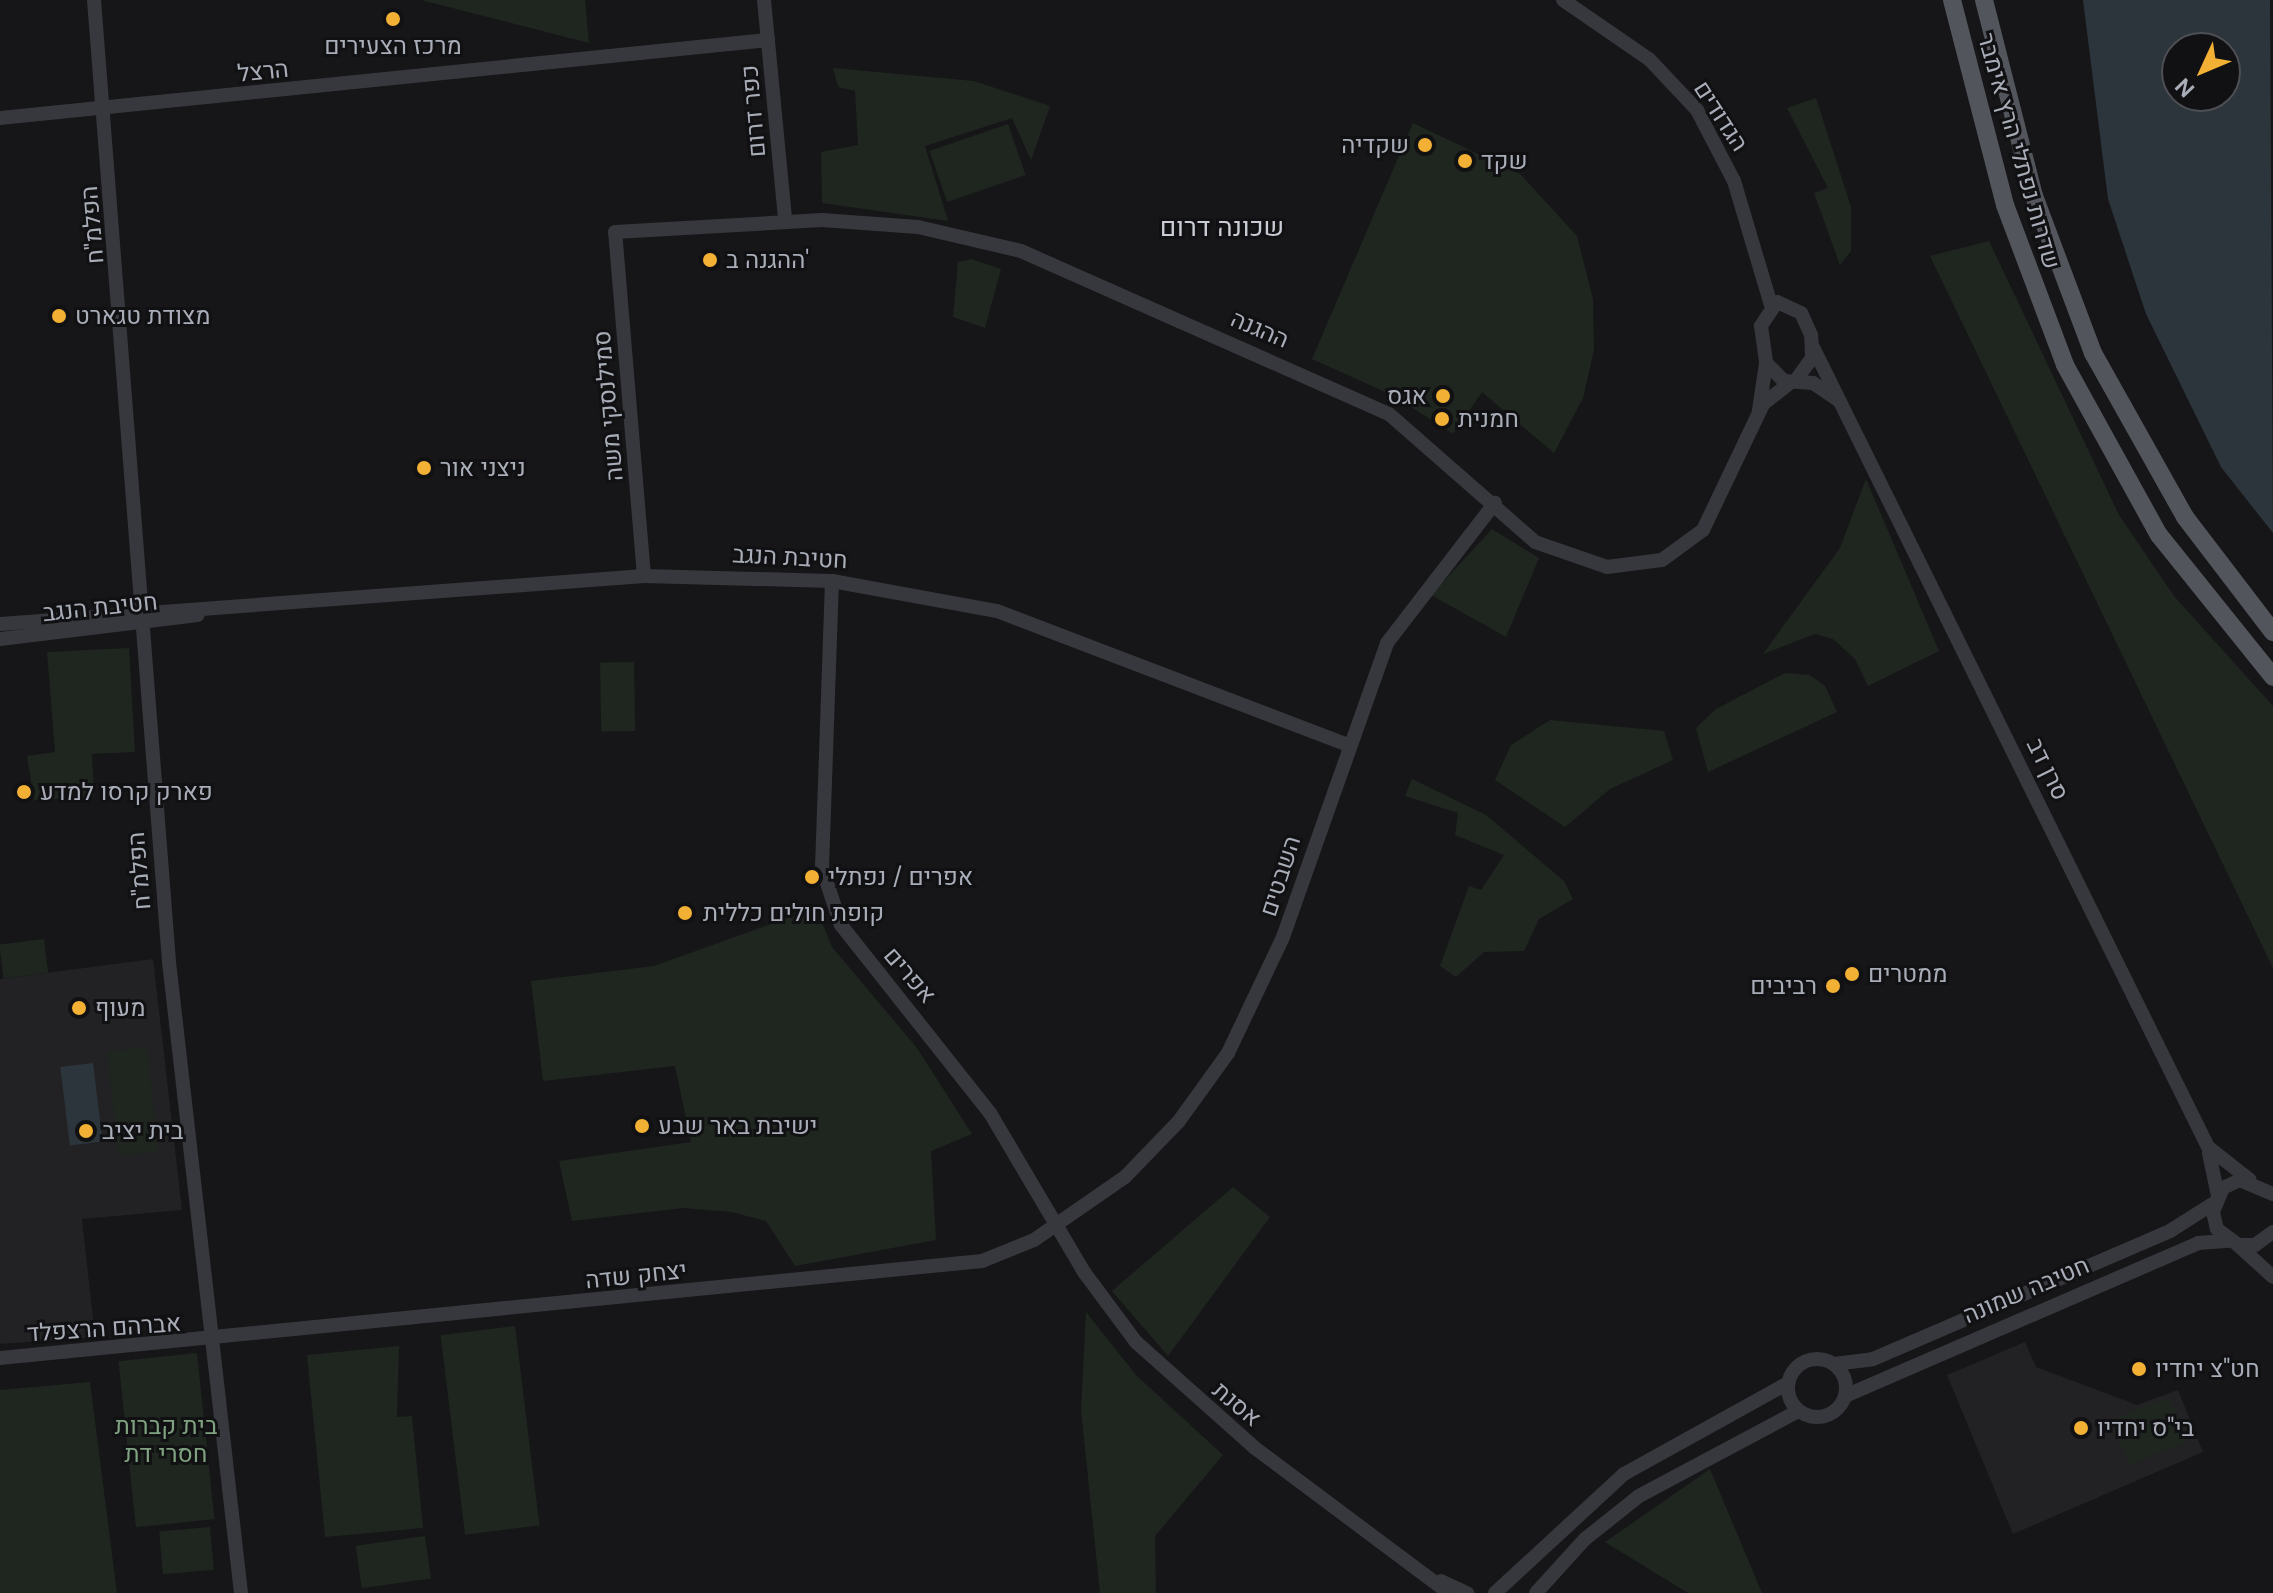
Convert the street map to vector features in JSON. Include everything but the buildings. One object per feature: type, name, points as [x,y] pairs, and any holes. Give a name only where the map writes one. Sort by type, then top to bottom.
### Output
[{"type":"main road","name":"שדרות נפתלי הרץ אימבר","points":[[1952,0],[2005,205],[2065,365],[2159,535],[2273,677]]},
{"type":"main road","name":"שדרות נפתלי הרץ אימבר","points":[[1984,0],[2034,196],[2093,353],[2185,517],[2273,632]]},
{"type":"street","name":"הפלמ\"ח","points":[[94,0],[145,619],[168,947],[241,1593]]},
{"type":"street","name":"כפר דרום","points":[[764,0],[785,218]]},
{"type":"street","name":"הגדודים","points":[[1563,0],[1649,59],[1697,110],[1734,181],[1771,305]]},
{"type":"street","name":"הרצל","points":[[0,118],[768,40]]},
{"type":"street","name":"ההגנה","points":[[615,232],[785,218],[918,227],[1021,251],[1389,414],[1560,556],[1646,566],[1703,530],[1758,415],[1772,393],[1794,381]]},
{"type":"street","name":"סמילנסקי משה","points":[[615,232],[644,576]]},
{"type":"street","points":[[1786,303],[1801,313],[1812,345],[1808,369],[1794,381],[1766,363],[1761,326],[1771,305],[1786,303]]},
{"type":"street","name":"סרן דב","points":[[1812,345],[1848,411],[2208,1147],[2217,1229],[2234,1243]]},
{"type":"street","name":"ההגנה","points":[[1758,415],[1766,363]]},
{"type":"street","name":"סרן דב","points":[[1794,381],[1828,391],[1848,411]]},
{"type":"street","name":"השבטים","points":[[1056,1225],[1151,1151],[1228,1053],[1283,937],[1347,745],[1397,624],[1495,503]]},
{"type":"street","name":"חטיבת הנגב","points":[[0,639],[204,613],[644,576],[832,581],[997,611],[1347,745]]},
{"type":"street","name":"אפרים","points":[[832,581],[832,743],[822,831],[827,895],[841,925],[990,1113],[1056,1225]]},
{"type":"street","name":"חטיבת הנגב","points":[[0,624],[145,619]]},
{"type":"street","name":"סרן דב","points":[[2208,1147],[2273,1194]]},
{"type":"street","name":"חטיבה שמונה","points":[[1834,1364],[1873,1359],[2170,1231],[2216,1200],[2260,1183]]},
{"type":"street","name":"יצחק שדה","points":[[212,1342],[982,1261],[1056,1225]]},
{"type":"street","name":"אסנת","points":[[1056,1225],[1106,1305],[1165,1371],[1255,1448],[1430,1575],[1449,1593]]},
{"type":"street","name":"חטיבה שמונה","points":[[1845,1396],[2198,1243],[2255,1245],[2273,1232]]},
{"type":"street","points":[[2234,1243],[2273,1277]]},
{"type":"street","name":"אברהם הרצפלד","points":[[0,1358],[212,1342]]},
{"type":"street","points":[[1495,1593],[1624,1474],[1788,1383],[1804,1361],[1834,1364],[1845,1396],[1824,1416],[1798,1411],[1639,1496],[1585,1539],[1536,1593]]},
{"type":"street","points":[[1788,1383],[1798,1411]]},
{"type":"street","name":"אסנת","points":[[1430,1575],[1467,1593]]},
{"type":"shaded area","points":[[2083,0],[2270,0],[2273,533],[2221,467],[2146,314],[2108,199]]},
{"type":"shaded area","name":"בית יציב","points":[[153,959],[182,1210],[82,1219],[95,1337],[0,1344],[0,979]]},
{"type":"shaded area","points":[[93,1063],[103,1141],[70,1145],[60,1067]]},
{"type":"shaded area","name":"בי\"ס יחדיו","points":[[2025,1342],[2036,1367],[2137,1405],[2178,1390],[2203,1452],[2013,1534],[1947,1375]]},
{"type":"green space","points":[[421,0],[585,0],[589,43]]},
{"type":"green space","points":[[833,68],[974,81],[1050,106],[1031,160],[1012,118],[925,146],[948,221],[822,203],[821,152],[858,145],[855,91],[838,87]]},
{"type":"green space","points":[[1816,98],[1851,207],[1851,251],[1840,265],[1814,193],[1828,188],[1787,108]]},
{"type":"green space","points":[[1413,123],[1520,174],[1577,236],[1593,299],[1594,350],[1583,398],[1554,453],[1482,392],[1453,434],[1394,396],[1312,359]]},
{"type":"green space","points":[[1008,124],[1026,175],[947,202],[930,151]]},
{"type":"green space","points":[[1989,241],[2119,515],[2174,596],[2273,706],[2273,968],[1930,256]]},
{"type":"green space","points":[[971,259],[1001,269],[985,328],[953,317],[958,262]]},
{"type":"green space","points":[[1866,479],[1939,651],[1868,686],[1855,659],[1833,639],[1815,634],[1763,654],[1840,548]]},
{"type":"green space","points":[[1492,529],[1539,558],[1506,637],[1431,595]]},
{"type":"green space","points":[[129,648],[135,752],[92,754],[94,797],[34,800],[27,756],[55,752],[47,652]]},
{"type":"green space","points":[[634,662],[635,731],[601,732],[600,663]]},
{"type":"green space","points":[[1785,673],[1810,675],[1825,686],[1837,712],[1708,772],[1696,728],[1716,709]]},
{"type":"green space","points":[[1550,720],[1664,731],[1673,760],[1610,789],[1565,827],[1495,780],[1511,745]]},
{"type":"green space","points":[[1412,779],[1486,815],[1564,881],[1573,899],[1539,919],[1524,951],[1484,952],[1456,977],[1440,966],[1469,886],[1481,890],[1504,855],[1455,835],[1458,813],[1405,796]]},
{"type":"green space","points":[[816,908],[832,947],[917,1048],[972,1134],[931,1151],[936,1240],[795,1266],[766,1221],[731,1212],[683,1208],[572,1221],[559,1161],[691,1142],[675,1066],[543,1081],[531,981],[654,966]]},
{"type":"green space","points":[[44,939],[48,973],[3,978],[0,944]]},
{"type":"green space","points":[[147,1047],[158,1151],[118,1156],[107,1051]]},
{"type":"green space","points":[[1233,1187],[1270,1217],[1168,1356],[1112,1291]]},
{"type":"green space","points":[[1086,1312],[1136,1375],[1223,1455],[1155,1536],[1156,1593],[1100,1593],[1081,1410]]},
{"type":"green space","points":[[515,1326],[539,1526],[465,1535],[441,1335]]},
{"type":"green space","points":[[399,1346],[397,1417],[412,1416],[423,1528],[325,1537],[307,1355]]},
{"type":"green space","name":"בית קברות חסרי דת","points":[[197,1353],[214,1519],[136,1527],[118,1361]]},
{"type":"green space","points":[[90,1382],[117,1593],[0,1593],[0,1390]]},
{"type":"green space","points":[[2169,1397],[2187,1442],[2129,1465],[2112,1420]]},
{"type":"green space","points":[[1710,1469],[1762,1593],[1688,1593],[1605,1542]]},
{"type":"green space","points":[[210,1527],[214,1570],[163,1574],[159,1531]]},
{"type":"green space","points":[[425,1536],[431,1579],[362,1588],[356,1546]]},
{"type":"place","name":"מרכז הצעירים","points":[[393,19]]},
{"type":"place","name":"שקדיה","points":[[1425,145]]},
{"type":"place","name":"שקד","points":[[1465,161]]},
{"type":"place","name":"ההגנה ב'","points":[[710,260]]},
{"type":"place","name":"מצודת טגארט","points":[[59,316]]},
{"type":"place","name":"אגס","points":[[1443,396]]},
{"type":"place","name":"חמנית","points":[[1442,419]]},
{"type":"place","name":"ניצני אור","points":[[424,468]]},
{"type":"place","name":"פארק קרסו למדע","points":[[24,792]]},
{"type":"place","name":"אפרים / נפתלי","points":[[812,877]]},
{"type":"place","name":"קופת חולים כללית","points":[[685,913]]},
{"type":"place","name":"ממטרים","points":[[1852,974]]},
{"type":"place","name":"רביבים","points":[[1833,986]]},
{"type":"place","name":"מעוף","points":[[79,1008]]},
{"type":"place","name":"ישיבת באר שבע","points":[[642,1126]]},
{"type":"place","name":"בית יציב","points":[[86,1131]]},
{"type":"place","name":"חט\"צ יחדיו","points":[[2139,1369]]},
{"type":"place","name":"בי\"ס יחדיו","points":[[2081,1428]]},
{"type":"district","name":"שכונה דרום","points":[[1222,228]]}]
